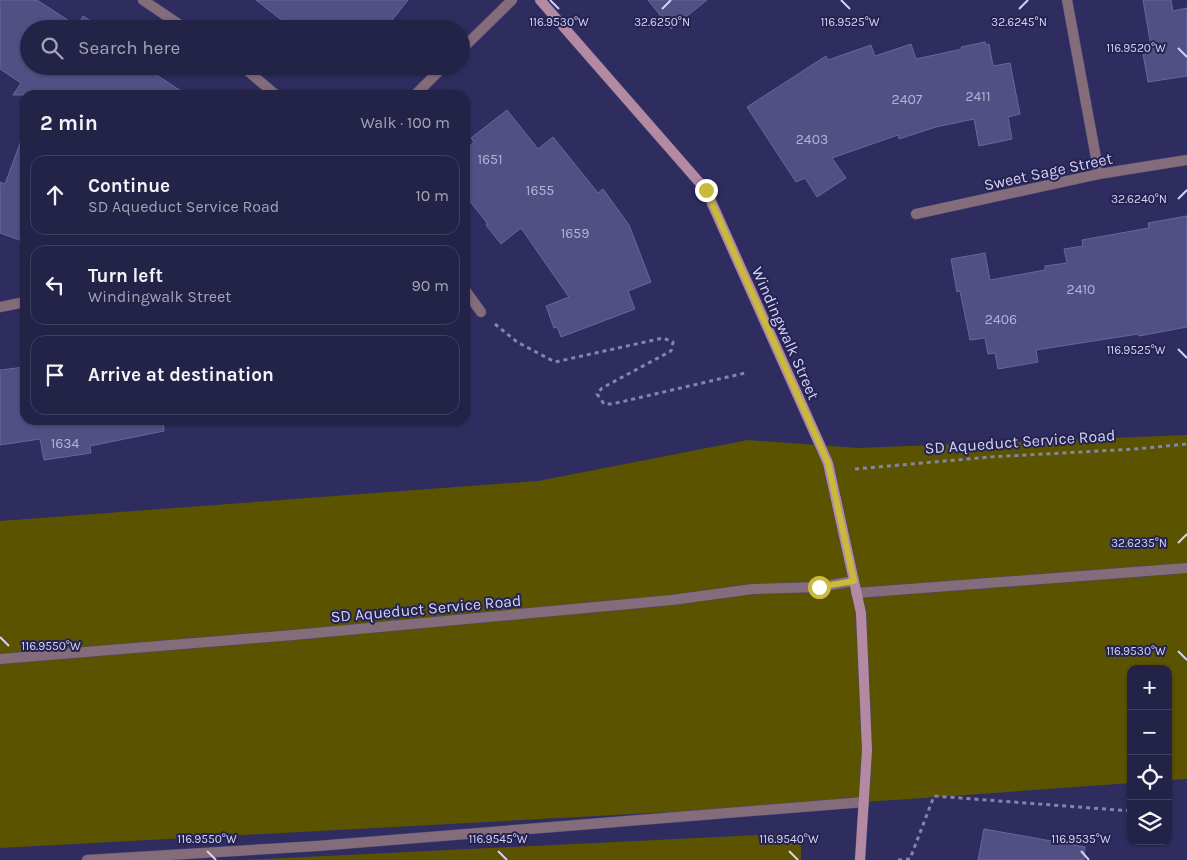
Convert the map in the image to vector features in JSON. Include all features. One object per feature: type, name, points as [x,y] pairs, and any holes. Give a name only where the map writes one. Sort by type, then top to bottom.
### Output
[{"type":"street","points":[[143,0],[173,20]]},
{"type":"street","points":[[470,41],[512,0]]},
{"type":"street","name":"Windingwalk Street","points":[[540,0],[706,190],[828,463],[860,613],[867,750],[860,860]]},
{"type":"street","points":[[1067,0],[1099,174]]},
{"type":"street","points":[[253,75],[270,90]]},
{"type":"street","points":[[420,90],[435,75]]},
{"type":"street","name":"Sweet Sage Street","points":[[916,214],[1099,174],[1187,160]]},
{"type":"street","points":[[470,296],[482,312]]},
{"type":"street","points":[[0,307],[20,303]]},
{"type":"street","points":[[856,593],[1187,568]]},
{"type":"street","name":"SD Aqueduct Service Road","points":[[0,659],[672,600],[752,589],[819,587],[854,581]]},
{"type":"street","points":[[87,860],[317,846],[864,802]]},
{"type":"path","points":[[482,312],[517,342],[555,362],[663,338],[673,342],[671,351],[602,388],[597,394],[604,404],[612,404],[745,373]]},
{"type":"path","name":"SD Aqueduct Service Road","points":[[854,469],[990,456],[1135,449],[1187,444]]},
{"type":"path","points":[[898,860],[910,859],[934,796],[1127,811]]},
{"type":"shaded area","points":[[1187,435],[1187,779],[1172,780],[1172,665],[1127,665],[1127,783],[895,800],[0,848],[0,521],[538,481],[748,440],[858,448]]},
{"type":"shaded area","points":[[801,833],[801,860],[243,860]]},
{"type":"building","points":[[0,0],[37,0],[68,20],[20,20],[20,75],[157,75],[179,90],[20,90],[20,95],[13,95],[21,83],[0,69]]},
{"type":"building","points":[[256,0],[408,0],[392,20],[282,20]]},
{"type":"building","points":[[648,0],[707,0],[671,29]]},
{"type":"building","points":[[1143,0],[1171,0],[1173,11],[1187,8],[1187,76],[1148,82],[1142,48],[1151,46]]},
{"type":"building","points":[[83,16],[89,20],[81,20]]},
{"type":"building","points":[[985,42],[986,45],[989,44],[993,66],[1010,63],[1020,114],[1008,117],[1012,139],[979,146],[974,119],[936,127],[899,139],[898,135],[832,158],[846,178],[817,197],[805,178],[796,182],[747,107],[826,56],[828,60],[871,45],[875,56],[911,44],[916,59]]},
{"type":"building","points":[[507,110],[538,149],[553,137],[598,193],[603,189],[629,225],[651,282],[628,291],[635,309],[561,337],[557,327],[554,328],[546,306],[569,297],[521,228],[501,244],[470,201],[470,146],[474,142],[471,138]]},
{"type":"building","points":[[20,143],[20,240],[0,233],[0,182],[5,184]]},
{"type":"building","points":[[1187,216],[1187,327],[1139,336],[1138,334],[1036,350],[1038,362],[998,369],[995,353],[988,354],[985,338],[970,340],[960,291],[957,292],[951,259],[985,253],[990,280],[1045,270],[1045,266],[1067,263],[1064,249],[1083,246],[1082,240],[1149,228],[1148,223]]},
{"type":"building","points":[[20,368],[20,425],[163,425],[164,431],[90,446],[91,453],[44,460],[40,439],[0,445],[0,370]]},
{"type":"building","points":[[984,829],[1085,847],[1084,860],[978,860]]},
{"type":"route","points":[[706,190],[828,463],[854,581],[819,587]]}]
